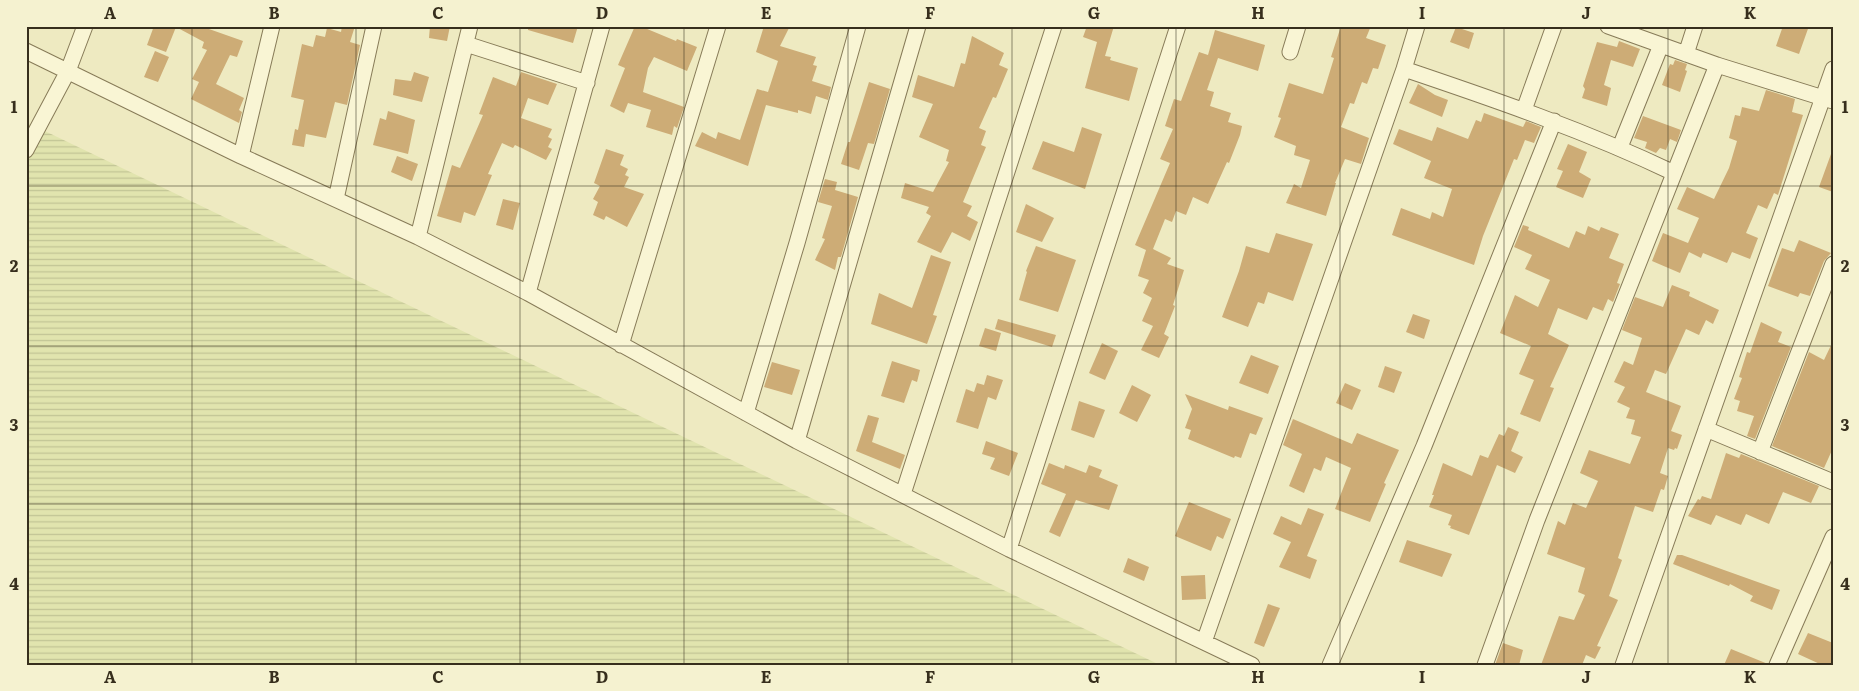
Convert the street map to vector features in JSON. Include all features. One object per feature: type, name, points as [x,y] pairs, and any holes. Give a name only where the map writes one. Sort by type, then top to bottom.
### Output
[{"type":"street","points":[[26,150],[68,71],[85,26]]},
{"type":"street","points":[[242,156],[272,26]]},
{"type":"street","points":[[336,199],[374,26]]},
{"type":"street","points":[[418,237],[470,26]]},
{"type":"street","points":[[528,293],[602,26]]},
{"type":"street","points":[[621,345],[718,26]]},
{"type":"street","points":[[746,413],[797,243],[858,26]]},
{"type":"street","points":[[797,441],[918,26]]},
{"type":"street","points":[[903,494],[1054,26]]},
{"type":"street","points":[[1009,549],[1178,26]]},
{"type":"street","points":[[1290,52],[1298,26]]},
{"type":"street","points":[[1204,642],[1404,68],[1416,26]]},
{"type":"street","points":[[1524,110],[1554,26]]},
{"type":"street","points":[[1608,26],[1717,65],[1828,99]]},
{"type":"street","points":[[1686,54],[1695,26]]},
{"type":"street","points":[[466,44],[587,83]]},
{"type":"street","points":[[1620,147],[1661,45]]},
{"type":"street","points":[[26,51],[242,156],[418,237],[528,293],[797,441],[1009,549],[1252,665]]},
{"type":"street","points":[[1485,665],[1537,520],[1717,65]]},
{"type":"street","points":[[1404,68],[1554,121],[1620,147],[1674,173]]},
{"type":"street","points":[[1622,665],[1706,429],[1828,99],[1833,70]]},
{"type":"street","points":[[1330,665],[1424,446],[1554,121]]},
{"type":"street","points":[[1760,452],[1833,264]]},
{"type":"street","points":[[1706,429],[1833,482]]},
{"type":"street","points":[[1777,665],[1829,558],[1833,537]]},
{"type":"green space","points":[[26,122],[1160,665],[26,665]]},
{"type":"building","points":[[154,26],[210,26],[209,29],[243,41],[237,57],[230,55],[216,84],[244,98],[239,110],[242,112],[239,123],[191,99],[199,82],[192,79],[207,50],[202,48],[204,42],[176,27],[166,52],[147,45]]},
{"type":"building","points":[[342,26],[355,26],[350,42],[360,45],[347,105],[335,102],[326,138],[306,134],[304,147],[292,145],[295,129],[298,130],[304,100],[291,97],[302,44],[313,47],[316,35],[325,37],[327,28],[341,32]]},
{"type":"building","points":[[430,26],[450,26],[447,41],[429,38]]},
{"type":"building","points":[[528,26],[578,26],[573,43],[528,30]]},
{"type":"building","points":[[635,26],[640,26],[676,41],[677,39],[697,47],[687,71],[654,57],[648,68],[643,92],[684,107],[677,128],[674,126],[672,135],[646,127],[651,110],[628,103],[624,113],[610,106],[625,68],[618,65]]},
{"type":"building","points":[[764,26],[790,26],[780,46],[816,57],[813,65],[817,66],[812,81],[831,87],[828,100],[816,96],[811,114],[798,110],[798,113],[766,105],[748,166],[695,146],[702,132],[716,139],[718,132],[740,140],[757,89],[768,92],[778,61],[756,52]]},
{"type":"building","points":[[1087,26],[1114,26],[1105,56],[1111,57],[1110,60],[1138,68],[1129,101],[1085,88],[1097,42],[1083,37]]},
{"type":"building","points":[[1341,26],[1371,26],[1366,38],[1386,45],[1378,69],[1373,68],[1367,84],[1362,82],[1354,104],[1350,103],[1341,127],[1369,138],[1361,164],[1345,159],[1335,183],[1326,216],[1286,203],[1294,184],[1301,188],[1310,160],[1294,155],[1296,146],[1274,137],[1281,118],[1278,117],[1289,83],[1323,94],[1334,58],[1331,57]]},
{"type":"building","points":[[1783,26],[1809,26],[1799,54],[1776,46]]},
{"type":"building","points":[[1456,27],[1474,33],[1469,49],[1450,42]]},
{"type":"building","points":[[1215,30],[1265,45],[1258,71],[1218,58],[1207,90],[1214,92],[1210,106],[1231,113],[1228,122],[1242,126],[1240,135],[1229,163],[1227,162],[1208,204],[1193,197],[1186,215],[1176,211],[1172,222],[1165,219],[1153,249],[1171,258],[1167,264],[1184,270],[1173,305],[1175,306],[1164,334],[1169,337],[1159,358],[1141,350],[1153,326],[1142,321],[1152,298],[1143,293],[1149,280],[1138,276],[1146,250],[1135,245],[1170,163],[1160,159],[1173,129],[1165,126],[1174,99],[1181,101],[1199,52],[1208,55]]},
{"type":"building","points":[[972,36],[1004,53],[999,65],[1008,69],[996,98],[993,97],[979,128],[986,131],[981,145],[986,147],[963,202],[972,206],[967,216],[978,222],[970,241],[952,232],[941,253],[917,242],[931,216],[926,213],[929,207],[901,198],[905,183],[933,192],[949,162],[946,161],[949,150],[919,137],[933,104],[912,97],[918,75],[954,87],[961,63],[965,64]]},
{"type":"building","points":[[1619,41],[1640,49],[1633,67],[1611,60],[1604,85],[1611,88],[1607,106],[1582,98],[1585,89],[1583,86],[1597,42],[1617,47]]},
{"type":"building","points":[[155,51],[169,57],[158,82],[144,77]]},
{"type":"building","points":[[1675,60],[1687,64],[1685,70],[1687,71],[1680,92],[1662,85],[1670,64],[1673,65]]},
{"type":"building","points":[[414,72],[429,77],[422,102],[393,95],[395,79],[411,81]]},
{"type":"building","points":[[521,72],[557,84],[548,105],[528,98],[521,118],[552,129],[548,137],[552,139],[548,147],[552,149],[546,160],[515,145],[513,148],[502,143],[488,174],[492,175],[475,216],[464,212],[461,223],[437,216],[452,165],[460,168],[483,115],[479,114],[493,77],[516,86]]},
{"type":"building","points":[[869,82],[890,89],[874,144],[868,143],[859,170],[841,164]]},
{"type":"building","points":[[1418,84],[1435,95],[1448,100],[1442,117],[1409,103]]},
{"type":"building","points":[[1766,90],[1795,99],[1792,112],[1803,115],[1778,195],[1774,193],[1767,209],[1758,205],[1746,233],[1758,238],[1750,259],[1732,252],[1727,263],[1703,253],[1701,258],[1689,252],[1680,273],[1652,261],[1663,233],[1688,243],[1699,218],[1677,209],[1687,187],[1714,199],[1729,168],[1737,141],[1729,138],[1735,115],[1740,116],[1742,107],[1759,111]]},
{"type":"building","points":[[388,111],[415,120],[408,154],[373,145],[380,118],[386,120]]},
{"type":"building","points":[[1484,113],[1523,127],[1526,121],[1541,127],[1534,143],[1525,140],[1517,160],[1514,159],[1483,236],[1474,265],[1392,235],[1401,208],[1430,219],[1432,212],[1443,217],[1452,189],[1424,178],[1431,161],[1393,144],[1399,129],[1432,141],[1437,127],[1468,139],[1476,120],[1481,122]]},
{"type":"building","points":[[1643,116],[1681,130],[1677,142],[1670,139],[1666,150],[1660,148],[1656,153],[1645,148],[1647,142],[1634,138]]},
{"type":"building","points":[[1082,127],[1102,134],[1085,189],[1032,169],[1043,141],[1074,152]]},
{"type":"building","points":[[1568,144],[1587,152],[1579,172],[1591,179],[1583,198],[1556,187],[1563,171],[1557,169]]},
{"type":"building","points":[[606,149],[624,155],[620,165],[628,169],[625,175],[629,177],[624,187],[644,194],[627,227],[606,216],[604,220],[593,215],[598,202],[593,199],[600,186],[594,183]]},
{"type":"building","points":[[1831,154],[1833,154],[1833,192],[1819,187]]},
{"type":"building","points":[[397,156],[418,164],[412,181],[391,172]]},
{"type":"building","points":[[825,179],[837,182],[835,190],[858,197],[841,257],[838,257],[835,270],[815,260],[825,239],[822,238],[832,206],[818,202]]},
{"type":"building","points":[[503,199],[520,203],[513,230],[496,225]]},
{"type":"building","points":[[1026,204],[1054,218],[1042,242],[1016,232]]},
{"type":"building","points":[[1523,225],[1529,227],[1528,230],[1569,248],[1576,231],[1585,235],[1588,226],[1599,231],[1601,227],[1619,234],[1609,258],[1624,264],[1617,283],[1620,284],[1613,302],[1608,299],[1603,311],[1593,307],[1587,320],[1558,308],[1548,334],[1569,345],[1550,387],[1554,388],[1540,422],[1520,414],[1534,380],[1519,374],[1531,346],[1500,333],[1515,295],[1538,307],[1550,280],[1525,269],[1532,255],[1514,247]]},
{"type":"building","points":[[1276,233],[1313,244],[1293,301],[1268,292],[1264,304],[1258,302],[1248,327],[1222,317],[1246,246],[1269,253]]},
{"type":"building","points":[[1799,240],[1831,253],[1824,261],[1810,296],[1800,293],[1798,297],[1768,286],[1782,248],[1794,252]]},
{"type":"building","points":[[1036,246],[1076,260],[1058,312],[1019,300],[1026,271]]},
{"type":"building","points":[[931,255],[951,262],[933,315],[937,316],[927,344],[871,324],[879,293],[912,308]]},
{"type":"building","points":[[1672,285],[1690,292],[1689,296],[1719,310],[1713,324],[1706,320],[1699,335],[1686,329],[1666,374],[1655,370],[1646,392],[1681,406],[1671,431],[1682,435],[1677,449],[1668,448],[1660,473],[1668,476],[1664,490],[1661,489],[1653,512],[1635,506],[1618,558],[1622,560],[1609,596],[1618,600],[1597,646],[1601,647],[1595,659],[1586,655],[1582,665],[1541,665],[1559,616],[1574,620],[1585,595],[1578,592],[1585,568],[1547,554],[1558,521],[1565,525],[1573,503],[1586,508],[1598,481],[1580,473],[1589,450],[1630,464],[1641,437],[1631,434],[1635,420],[1626,418],[1630,408],[1617,402],[1625,387],[1614,382],[1624,361],[1633,365],[1642,338],[1622,330],[1635,297],[1663,307]]},
{"type":"building","points":[[1413,314],[1430,320],[1424,339],[1406,332]]},
{"type":"building","points":[[998,319],[1056,335],[1052,347],[995,329]]},
{"type":"building","points":[[1761,322],[1782,332],[1778,342],[1791,347],[1755,439],[1747,436],[1754,416],[1737,411],[1740,401],[1734,399],[1742,378],[1739,377],[1747,352],[1750,353]]},
{"type":"building","points":[[985,328],[1001,333],[996,351],[979,346]]},
{"type":"building","points":[[1833,341],[1833,448],[1824,468],[1772,446],[1809,352],[1824,360]]},
{"type":"building","points":[[1102,343],[1118,351],[1105,380],[1089,373]]},
{"type":"building","points":[[1251,355],[1279,366],[1268,394],[1239,383]]},
{"type":"building","points":[[892,361],[920,370],[917,382],[912,380],[904,403],[881,396]]},
{"type":"building","points":[[772,362],[800,370],[792,395],[764,387]]},
{"type":"building","points":[[1385,366],[1402,372],[1394,393],[1378,387]]},
{"type":"building","points":[[987,375],[1003,380],[996,400],[988,397],[978,429],[956,422],[966,389],[974,392],[977,383],[984,385]]},
{"type":"building","points":[[1345,383],[1361,390],[1352,410],[1336,403]]},
{"type":"building","points":[[1132,385],[1151,395],[1137,422],[1119,413]]},
{"type":"building","points":[[1185,394],[1228,410],[1229,406],[1263,418],[1256,435],[1250,433],[1241,458],[1235,456],[1234,458],[1188,439],[1191,430],[1185,428],[1192,409]]},
{"type":"building","points":[[1079,401],[1105,410],[1094,438],[1071,430]]},
{"type":"building","points":[[868,415],[879,418],[872,442],[905,455],[900,469],[856,451]]},
{"type":"building","points":[[1293,419],[1352,444],[1357,433],[1399,450],[1384,483],[1386,484],[1370,522],[1335,509],[1351,468],[1326,457],[1321,471],[1314,468],[1304,493],[1289,486],[1302,454],[1283,445]]},
{"type":"building","points":[[1508,427],[1519,432],[1511,451],[1523,457],[1515,473],[1497,465],[1469,535],[1450,528],[1451,526],[1448,525],[1452,515],[1429,507],[1443,463],[1472,476],[1480,455],[1488,458],[1499,434],[1504,436]]},
{"type":"building","points":[[986,441],[1018,453],[1009,476],[990,469],[995,458],[982,454]]},
{"type":"building","points":[[1726,453],[1739,458],[1741,454],[1819,486],[1811,503],[1783,492],[1769,524],[1746,514],[1741,525],[1716,515],[1711,525],[1688,516],[1698,499],[1700,500],[1702,496],[1711,499]]},
{"type":"building","points":[[1049,463],[1064,469],[1065,465],[1086,473],[1089,465],[1102,470],[1099,477],[1118,485],[1109,510],[1076,500],[1060,537],[1049,532],[1066,494],[1041,484]]},
{"type":"building","points":[[1189,502],[1231,519],[1223,539],[1217,536],[1211,551],[1175,536]]},
{"type":"building","points":[[1308,508],[1324,514],[1307,556],[1317,560],[1310,579],[1279,567],[1291,542],[1273,534],[1281,516],[1301,525]]},
{"type":"building","points":[[1407,540],[1452,554],[1442,577],[1399,562]]},
{"type":"building","points":[[1677,555],[1682,555],[1780,590],[1772,610],[1750,601],[1753,596],[1730,584],[1729,586],[1673,564]]},
{"type":"building","points":[[1128,558],[1149,567],[1144,581],[1123,572]]},
{"type":"building","points":[[1205,575],[1206,599],[1182,600],[1181,576]]},
{"type":"building","points":[[1268,604],[1280,608],[1264,647],[1254,643]]},
{"type":"building","points":[[1808,633],[1833,643],[1833,665],[1822,665],[1798,654]]},
{"type":"building","points":[[1503,643],[1523,650],[1519,665],[1495,665]]},
{"type":"building","points":[[1731,649],[1768,664],[1768,665],[1724,665]]}]
